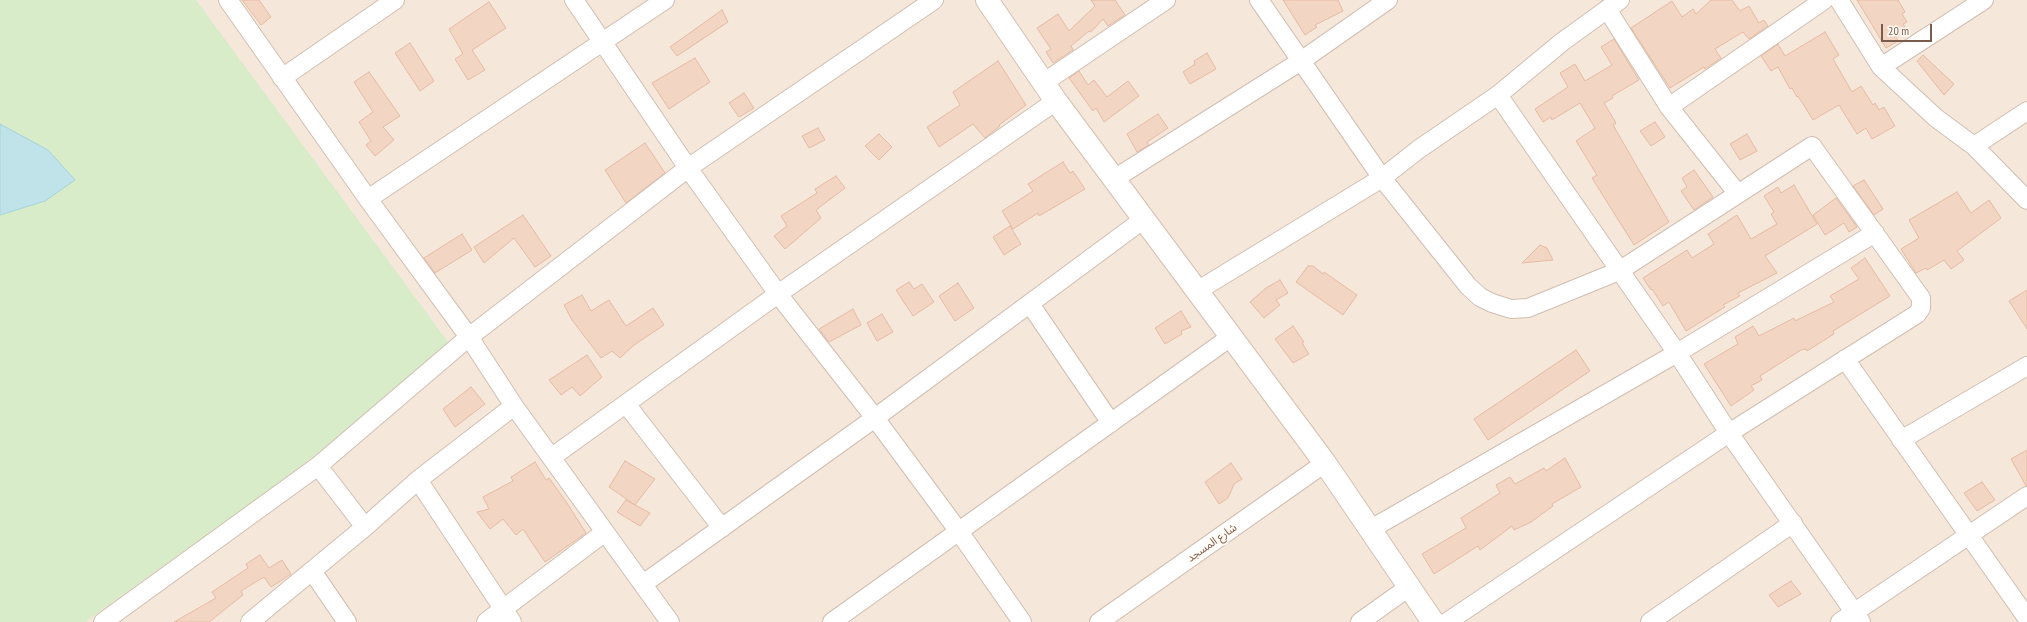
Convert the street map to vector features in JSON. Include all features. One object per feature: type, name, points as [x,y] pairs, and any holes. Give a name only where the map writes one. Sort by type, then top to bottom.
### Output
[{"type":"street","points":[[228,0],[368,199],[469,337],[514,406],[670,622]]},
{"type":"street","points":[[282,78],[395,0]]},
{"type":"street","points":[[574,0],[688,168],[778,294],[875,418],[960,532],[1022,622]]},
{"type":"street","points":[[368,199],[665,0]]},
{"type":"street","points":[[111,620],[318,466],[469,337],[688,168],[934,0]]},
{"type":"street","points":[[987,0],[1056,101],[1325,463],[1434,622]]},
{"type":"street","points":[[1043,83],[1166,0]]},
{"type":"street","points":[[1259,0],[1382,178],[1468,286],[1480,297],[1492,303],[1512,308],[1528,308],[1619,271],[1812,146],[1921,298],[1921,308],[1917,314],[1729,433],[1447,622]]},
{"type":"street","points":[[1114,179],[1301,61],[1388,0]]},
{"type":"street","points":[[1669,108],[1824,0]]},
{"type":"street","points":[[1839,0],[1881,67],[1936,118],[1974,146],[2027,200]]},
{"type":"street","points":[[1881,67],[1984,0]]},
{"type":"street","points":[[1197,290],[1382,178],[1419,149],[1498,95],[1562,42],[1615,3],[1669,108],[1738,194]]},
{"type":"street","points":[[1498,95],[1677,353],[1729,433],[1858,617]]},
{"type":"street","points":[[552,457],[778,294],[1056,101]]},
{"type":"street","points":[[1974,146],[2027,111]]},
{"type":"street","points":[[643,584],[875,418],[1144,220]]},
{"type":"street","points":[[1371,529],[1677,353],[1875,233]]},
{"type":"street","points":[[1030,304],[1111,423]]},
{"type":"street","points":[[832,622],[960,532],[1232,336]]},
{"type":"street","points":[[1845,359],[2027,618]]},
{"type":"street","points":[[1901,440],[2027,366]]},
{"type":"street","points":[[626,404],[722,528]]},
{"type":"street","points":[[250,622],[312,572],[418,480],[514,406]]},
{"type":"street","name":"شارع المسجد","points":[[1099,622],[1325,463]]},
{"type":"street","points":[[318,466],[365,527]]},
{"type":"street","points":[[418,480],[507,616]]},
{"type":"street","points":[[1840,622],[1858,617],[1969,535],[2027,496]]},
{"type":"street","points":[[1650,622],[1793,523]]},
{"type":"street","points":[[486,622],[507,616],[605,532]]},
{"type":"street","points":[[312,572],[347,622]]},
{"type":"street","points":[[1360,622],[1409,587]]},
{"type":"shaded area","points":[[0,0],[2027,0],[2027,622],[0,622]]},
{"type":"green space","points":[[0,0],[196,0],[451,346],[294,472],[85,622],[0,622],[0,215],[45,201],[48,150],[0,124]]},
{"type":"water","points":[[0,124],[48,150],[75,180],[45,201],[0,215]]},
{"type":"building","points":[[242,0],[259,0],[271,17],[261,25]]},
{"type":"building","points":[[1091,0],[1115,0],[1125,15],[1108,26],[1103,19],[1091,32],[1089,31],[1071,46],[1073,50],[1053,63],[1046,52],[1051,49],[1037,28],[1058,14],[1069,31],[1095,6]]},
{"type":"building","points":[[1283,0],[1338,0],[1343,11],[1315,25],[1317,27],[1305,35]]},
{"type":"building","points":[[1711,0],[1732,0],[1740,11],[1749,6],[1759,23],[1764,20],[1768,26],[1749,39],[1743,32],[1715,49],[1721,58],[1705,69],[1704,67],[1670,88],[1631,28],[1672,1],[1682,17],[1693,9],[1696,14]]},
{"type":"building","points":[[1857,0],[1898,0],[1905,12],[1902,14],[1907,22],[1903,24],[1905,27],[1894,33],[1898,41],[1886,48]]},
{"type":"building","points":[[489,2],[506,28],[472,50],[485,70],[468,80],[455,59],[463,54],[449,29]]},
{"type":"building","points":[[722,10],[728,22],[677,56],[670,47]]},
{"type":"building","points":[[1825,32],[1839,55],[1833,59],[1852,92],[1861,86],[1873,105],[1875,103],[1879,110],[1884,107],[1895,126],[1872,139],[1866,128],[1857,134],[1839,105],[1813,120],[1798,96],[1797,97],[1792,88],[1790,89],[1778,67],[1771,71],[1761,56],[1778,44],[1785,56]]},
{"type":"building","points":[[1614,39],[1639,80],[1612,96],[1613,98],[1604,103],[1616,123],[1613,125],[1669,222],[1634,245],[1592,178],[1597,175],[1576,141],[1595,128],[1580,103],[1552,120],[1551,117],[1543,122],[1535,109],[1568,87],[1560,73],[1575,64],[1585,81],[1612,65],[1601,47]]},
{"type":"building","points":[[410,43],[434,81],[420,91],[395,53]]},
{"type":"building","points":[[1207,53],[1216,69],[1190,84],[1183,72],[1195,64],[1194,61]]},
{"type":"building","points":[[1923,55],[1954,84],[1944,95],[1917,61]]},
{"type":"building","points":[[695,58],[710,82],[669,109],[652,83]]},
{"type":"building","points":[[998,61],[1026,105],[999,125],[1000,126],[985,138],[973,124],[939,147],[927,127],[960,105],[953,92]]},
{"type":"building","points":[[1079,71],[1088,85],[1094,80],[1107,97],[1128,81],[1139,96],[1104,122],[1096,108],[1093,111],[1069,78]]},
{"type":"building","points":[[369,72],[400,116],[383,127],[394,140],[375,156],[366,145],[371,141],[359,122],[373,112],[354,82]]},
{"type":"building","points":[[744,93],[754,108],[739,117],[729,103]]},
{"type":"building","points":[[1158,114],[1168,128],[1147,142],[1149,145],[1137,152],[1127,134]]},
{"type":"building","points":[[1655,122],[1665,137],[1651,146],[1640,131]]},
{"type":"building","points":[[818,128],[825,140],[809,148],[802,136]]},
{"type":"building","points":[[879,134],[892,147],[879,160],[865,146]]},
{"type":"building","points":[[1747,134],[1757,151],[1740,160],[1730,144]]},
{"type":"building","points":[[645,143],[665,173],[626,203],[605,170]]},
{"type":"building","points":[[1063,162],[1070,173],[1073,171],[1085,189],[1039,216],[1038,213],[1013,229],[1002,211],[1033,191],[1028,184]]},
{"type":"building","points":[[1694,170],[1713,197],[1694,210],[1681,191],[1687,187],[1682,178]]},
{"type":"building","points":[[836,176],[845,188],[816,210],[821,218],[785,249],[774,236],[787,226],[781,216],[817,193],[815,189]]},
{"type":"building","points":[[1864,180],[1883,209],[1874,215],[1853,186]]},
{"type":"building","points":[[1794,185],[1817,224],[1765,256],[1777,273],[1738,293],[1740,296],[1723,305],[1725,307],[1686,331],[1669,302],[1663,306],[1643,278],[1687,250],[1692,258],[1714,244],[1708,234],[1737,215],[1751,239],[1777,224],[1771,214],[1774,212],[1764,196],[1778,187],[1781,193]]},
{"type":"building","points":[[1957,192],[1971,213],[1989,200],[2001,218],[1957,251],[1964,260],[1951,269],[1944,260],[1927,270],[1926,268],[1916,273],[1901,249],[1919,238],[1909,220]]},
{"type":"building","points":[[1836,198],[1857,227],[1849,232],[1844,223],[1825,235],[1813,215]]},
{"type":"building","points":[[523,215],[551,256],[535,267],[514,238],[484,263],[474,247]]},
{"type":"building","points":[[1010,226],[1021,244],[1004,255],[993,237]]},
{"type":"building","points":[[462,234],[472,250],[435,273],[424,258]]},
{"type":"building","points":[[1540,245],[1547,248],[1553,260],[1522,263]]},
{"type":"building","points":[[1865,258],[1890,296],[1833,331],[1834,334],[1807,351],[1806,349],[1801,350],[1760,376],[1762,380],[1751,386],[1754,390],[1731,406],[1704,364],[1738,344],[1735,337],[1753,326],[1759,336],[1794,318],[1795,321],[1834,302],[1830,296],[1859,279],[1851,268]]},
{"type":"building","points":[[1308,266],[1313,266],[1323,274],[1324,272],[1357,295],[1343,315],[1296,282]]},
{"type":"building","points":[[1280,280],[1288,293],[1276,300],[1280,305],[1264,318],[1250,302],[1266,288]]},
{"type":"building","points":[[909,282],[914,289],[922,284],[934,302],[913,316],[896,290]]},
{"type":"building","points":[[958,283],[974,308],[955,321],[939,296]]},
{"type":"building","points":[[2027,290],[2027,329],[2009,301]]},
{"type":"building","points":[[582,295],[591,311],[609,300],[626,326],[653,308],[664,325],[634,345],[620,358],[612,351],[601,358],[572,320],[564,305]]},
{"type":"building","points":[[853,309],[861,325],[829,342],[819,329]]},
{"type":"building","points":[[1181,311],[1191,327],[1181,331],[1182,334],[1165,344],[1155,328]]},
{"type":"building","points":[[882,314],[893,332],[877,341],[867,323]]},
{"type":"building","points":[[1293,326],[1304,342],[1302,343],[1309,354],[1293,363],[1275,339]]},
{"type":"building","points":[[1576,350],[1590,371],[1488,440],[1474,419]]},
{"type":"building","points":[[587,355],[602,377],[580,396],[572,387],[561,395],[549,380]]},
{"type":"building","points":[[471,387],[485,404],[455,427],[443,409]]},
{"type":"building","points":[[2027,450],[2027,486],[2026,486],[2011,459]]},
{"type":"building","points":[[1565,458],[1581,487],[1552,504],[1553,506],[1531,522],[1514,530],[1512,526],[1480,550],[1478,546],[1434,574],[1422,554],[1466,528],[1461,518],[1500,493],[1496,485],[1510,477],[1515,484],[1544,468],[1546,471]]},
{"type":"building","points":[[625,461],[655,479],[635,505],[609,487]]},
{"type":"building","points":[[535,462],[546,480],[549,478],[567,503],[586,533],[545,562],[523,529],[516,535],[503,519],[490,529],[477,512],[489,509],[483,497],[513,481],[511,477]]},
{"type":"building","points":[[1231,463],[1242,479],[1234,484],[1228,498],[1219,504],[1205,482]]},
{"type":"building","points":[[1982,482],[1995,500],[1977,511],[1964,493]]},
{"type":"building","points":[[626,500],[650,513],[640,526],[617,512]]},
{"type":"building","points":[[260,555],[269,568],[282,560],[291,574],[271,587],[264,577],[241,591],[243,595],[209,622],[174,622],[216,598],[212,592],[248,568],[246,564]]},
{"type":"building","points":[[1791,581],[1801,594],[1778,607],[1769,595]]}]
